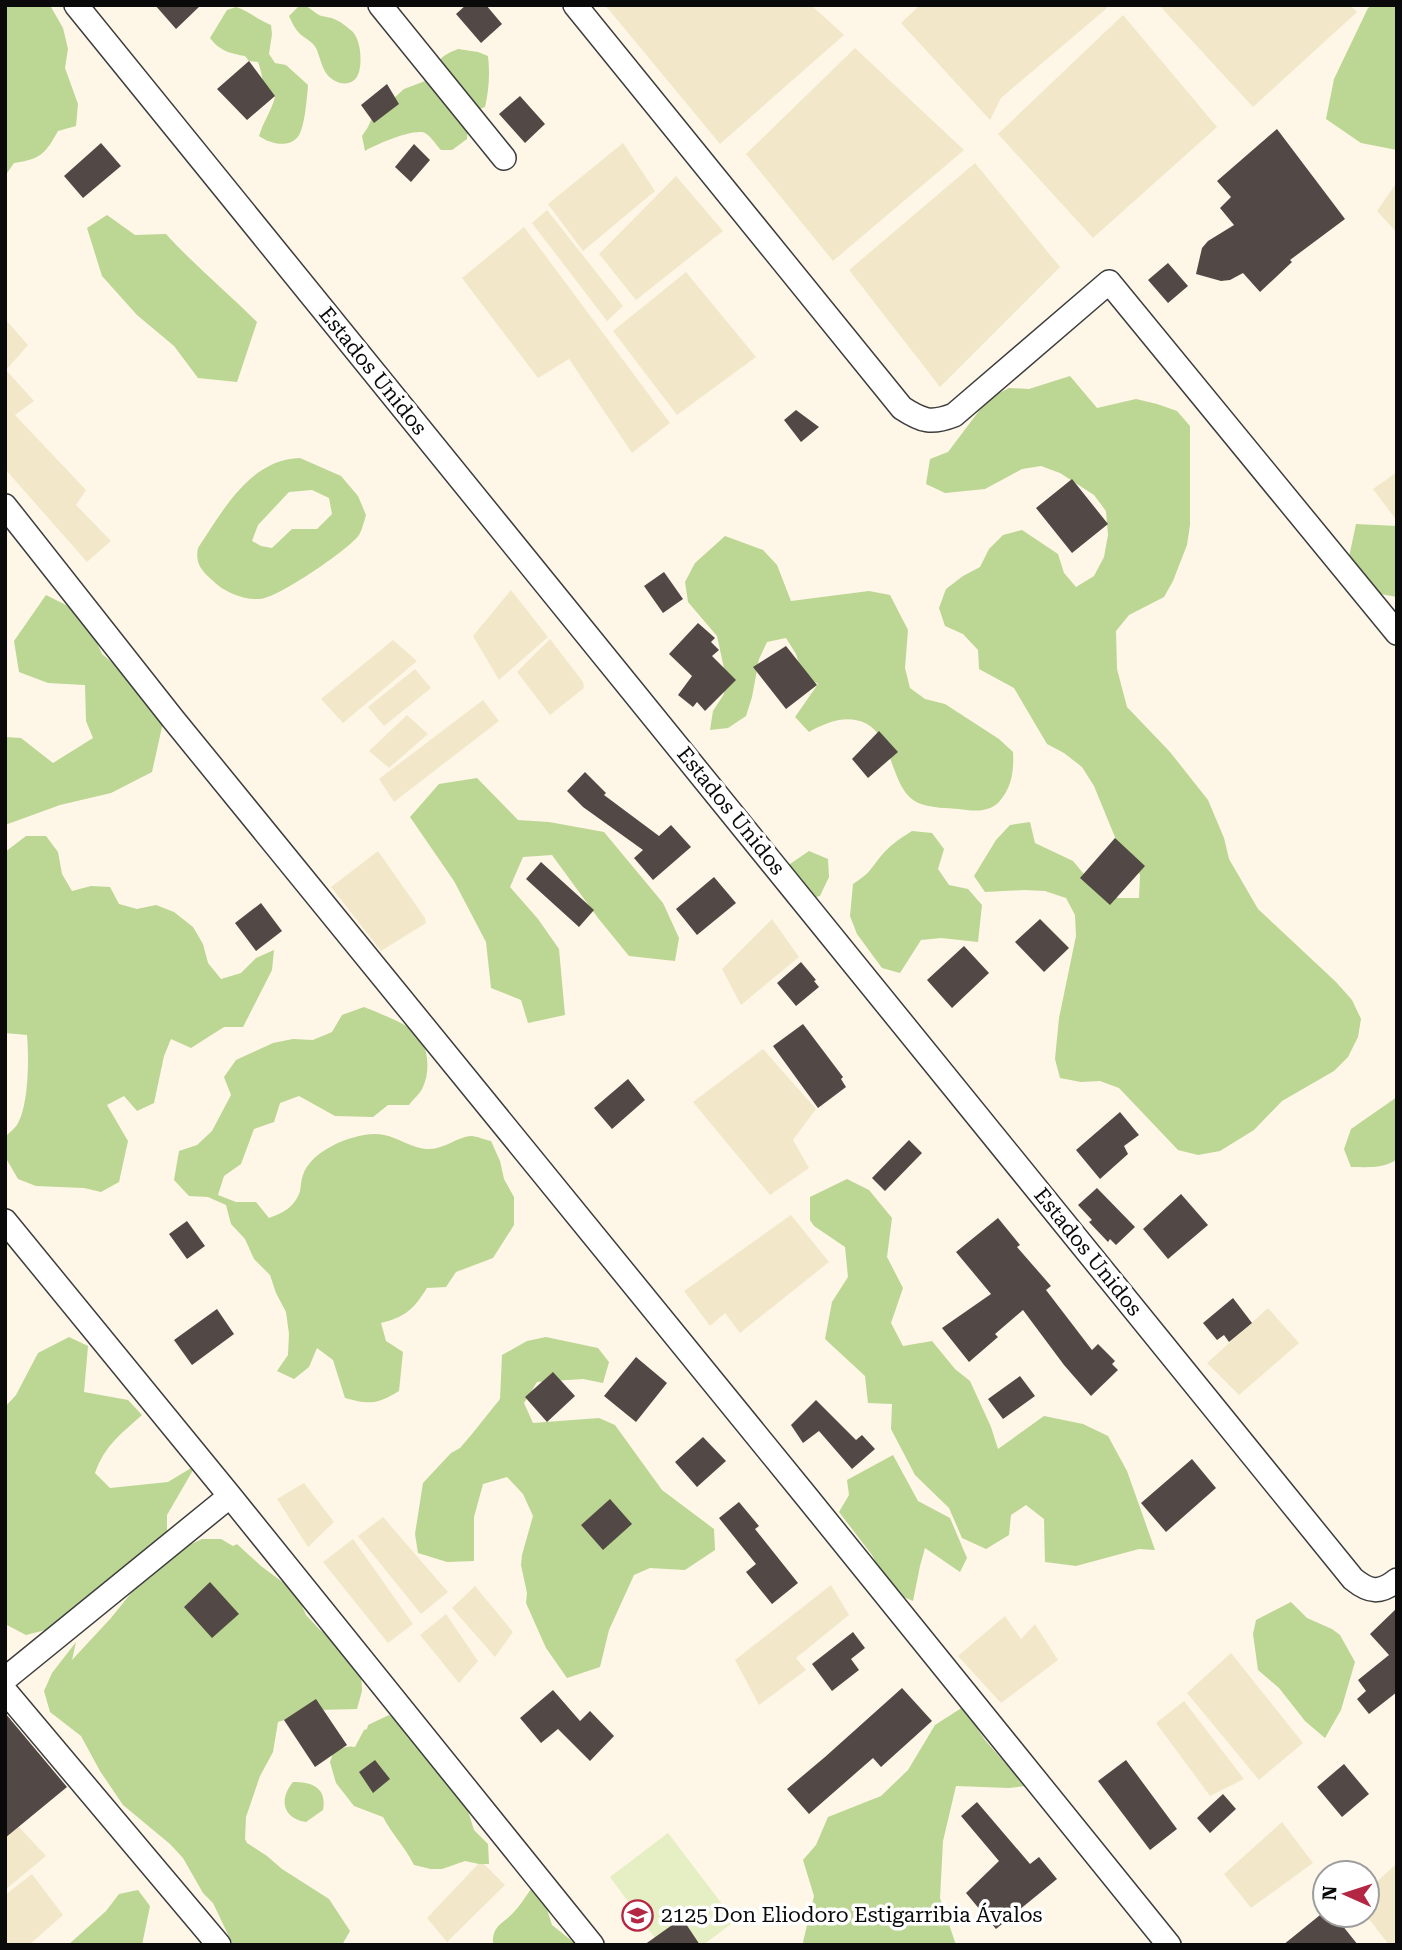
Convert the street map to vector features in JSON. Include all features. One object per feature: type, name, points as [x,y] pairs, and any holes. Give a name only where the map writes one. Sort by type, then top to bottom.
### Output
[{"type":"street","name":"Estados Unidos","points":[[76,5],[1353,1579],[1364,1588],[1373,1590],[1382,1589],[1397,1580]]},
{"type":"street","points":[[380,5],[504,158]]},
{"type":"street","points":[[575,5],[902,408],[920,419],[941,420],[954,415],[1110,282],[1397,633]]},
{"type":"street","points":[[5,506],[190,740],[1169,1945]]},
{"type":"street","points":[[5,1221],[592,1945]]},
{"type":"street","points":[[5,1679],[230,1496]]},
{"type":"street","points":[[5,1691],[219,1945]]},
{"type":"shaded area","points":[[605,5],[811,5],[844,35],[720,144]]},
{"type":"shaded area","points":[[920,5],[1105,5],[1107,8],[1001,98],[990,120],[901,23]]},
{"type":"shaded area","points":[[1159,5],[1350,5],[1357,12],[1253,107]]},
{"type":"shaded area","points":[[1123,15],[1217,127],[1093,238],[998,134]]},
{"type":"shaded area","points":[[855,48],[964,150],[833,261],[746,154]]},
{"type":"shaded area","points":[[623,143],[655,191],[583,251],[548,204]]},
{"type":"shaded area","points":[[975,163],[1060,267],[940,387],[849,270]]},
{"type":"shaded area","points":[[676,176],[723,231],[636,300],[599,254]]},
{"type":"shaded area","points":[[1397,182],[1397,233],[1377,211]]},
{"type":"shaded area","points":[[547,210],[623,306],[607,321],[532,223]]},
{"type":"shaded area","points":[[524,227],[670,423],[632,453],[569,359],[538,378],[462,278]]},
{"type":"shaded area","points":[[686,272],[756,357],[677,415],[613,331]]},
{"type":"shaded area","points":[[5,319],[28,345],[6,370],[34,401],[15,415],[86,490],[76,505],[111,541],[87,562],[5,469]]},
{"type":"shaded area","points":[[1397,472],[1397,521],[1373,489]]},
{"type":"shaded area","points":[[511,590],[548,637],[499,680],[473,636]]},
{"type":"shaded area","points":[[550,639],[583,682],[584,688],[550,715],[517,672]]},
{"type":"shaded area","points":[[393,640],[417,661],[343,723],[321,699]]},
{"type":"shaded area","points":[[415,669],[431,688],[384,726],[368,707]]},
{"type":"shaded area","points":[[483,700],[499,721],[394,802],[379,779]]},
{"type":"shaded area","points":[[407,715],[428,734],[389,768],[369,751]]},
{"type":"shaded area","points":[[378,851],[426,923],[381,951],[331,887]]},
{"type":"shaded area","points":[[772,919],[799,957],[741,1005],[722,969]]},
{"type":"shaded area","points":[[763,1049],[816,1109],[793,1140],[809,1168],[770,1195],[693,1102]]},
{"type":"shaded area","points":[[791,1215],[829,1262],[740,1333],[725,1313],[710,1326],[684,1291]]},
{"type":"shaded area","points":[[1268,1308],[1299,1343],[1239,1395],[1207,1363]]},
{"type":"shaded area","points":[[304,1483],[334,1522],[308,1547],[277,1499]]},
{"type":"shaded area","points":[[383,1517],[448,1592],[421,1614],[358,1536]]},
{"type":"shaded area","points":[[353,1539],[413,1624],[388,1643],[323,1562]]},
{"type":"shaded area","points":[[831,1585],[849,1615],[796,1658],[806,1670],[759,1705],[735,1660]]},
{"type":"shaded area","points":[[475,1586],[513,1632],[495,1657],[452,1608]]},
{"type":"shaded area","points":[[446,1614],[478,1661],[459,1683],[420,1635]]},
{"type":"shaded area","points":[[1005,1616],[1021,1639],[1035,1624],[1058,1660],[1001,1703],[958,1656]]},
{"type":"shaded area","points":[[1231,1653],[1303,1743],[1259,1780],[1187,1693]]},
{"type":"shaded area","points":[[1184,1701],[1244,1779],[1210,1796],[1156,1723]]},
{"type":"shaded area","points":[[7,1814],[46,1856],[5,1890],[5,1816]]},
{"type":"shaded area","points":[[1282,1822],[1311,1860],[1311,1864],[1251,1908],[1224,1874]]},
{"type":"shaded area","points":[[481,1861],[505,1885],[447,1942],[427,1918]]},
{"type":"shaded area","points":[[1395,1865],[1397,1867],[1397,1943],[1389,1945],[1377,1929],[1381,1929],[1381,1878]]},
{"type":"shaded area","points":[[32,1874],[63,1915],[29,1945],[5,1945],[5,1895]]},
{"type":"green space","points":[[5,5],[51,7],[63,28],[68,49],[65,68],[78,104],[76,126],[58,131],[41,154],[30,160],[14,163],[5,176]]},
{"type":"green space","points":[[300,5],[339,21],[355,35],[359,45],[360,62],[359,72],[353,81],[339,82],[326,73],[315,46],[298,32],[289,16]]},
{"type":"green space","points":[[1373,5],[1397,5],[1397,150],[1361,143],[1326,119],[1334,79],[1368,8]]},
{"type":"green space","points":[[236,7],[271,25],[269,54],[275,63],[286,65],[308,85],[301,130],[295,139],[286,144],[274,143],[259,136],[275,97],[265,85],[258,62],[225,51],[210,38],[227,10]]},
{"type":"green space","points":[[458,49],[488,56],[489,82],[485,107],[472,115],[467,139],[452,150],[441,150],[431,138],[420,132],[385,141],[365,151],[362,136],[372,118],[404,89],[433,78],[440,59]]},
{"type":"green space","points":[[107,215],[135,235],[166,234],[257,322],[237,382],[198,378],[174,346],[137,315],[102,276],[87,228]]},
{"type":"green space","points":[[1070,376],[1097,408],[1136,399],[1177,411],[1190,426],[1190,525],[1187,545],[1164,597],[1129,615],[1116,631],[1117,669],[1127,707],[1170,752],[1208,800],[1224,838],[1229,859],[1258,909],[1336,982],[1352,1000],[1361,1019],[1358,1037],[1348,1057],[1334,1071],[1282,1101],[1254,1130],[1220,1151],[1198,1155],[1178,1150],[1119,1088],[1100,1081],[1081,1082],[1060,1078],[1055,1059],[1059,1018],[1076,936],[1075,915],[1066,898],[1045,891],[985,892],[974,876],[996,840],[1010,825],[1030,822],[1035,843],[1073,861],[1100,893],[1118,898],[1139,898],[1140,875],[1131,857],[1117,842],[1094,786],[1082,767],[1047,744],[1014,688],[979,669],[978,650],[963,634],[945,626],[939,608],[946,589],[980,567],[989,549],[1003,535],[1022,530],[1058,554],[1064,573],[1076,587],[1094,576],[1104,557],[1108,535],[1106,511],[1094,495],[1060,473],[1041,466],[1022,469],[985,489],[945,493],[926,484],[930,459],[948,452],[988,399],[1009,388],[1029,389]]},
{"type":"green space","points":[[300,458],[341,476],[358,496],[366,515],[363,526],[359,535],[328,562],[282,591],[260,599],[240,597],[222,588],[205,573],[198,562],[198,548],[239,490],[266,467]],"holes":[[[312,490],[329,498],[332,514],[317,529],[292,529],[272,548],[252,541],[258,525],[289,492]]]},
{"type":"green space","points":[[1356,524],[1397,526],[1397,597],[1364,591],[1349,557]]},
{"type":"green space","points":[[725,536],[763,550],[777,565],[791,601],[869,591],[890,595],[908,630],[905,668],[910,688],[925,699],[945,704],[999,739],[1013,752],[1011,778],[1007,791],[999,802],[985,810],[974,811],[921,804],[903,789],[882,740],[875,730],[865,723],[843,720],[809,732],[795,717],[818,684],[802,673],[796,654],[786,638],[767,642],[759,659],[746,716],[728,728],[710,730],[713,711],[724,694],[725,673],[717,636],[688,602],[685,582],[695,563]]},
{"type":"green space","points":[[46,595],[84,614],[102,654],[158,701],[164,718],[152,772],[111,793],[60,805],[5,825],[5,737],[21,738],[53,763],[93,738],[86,721],[85,685],[48,683],[19,672],[14,641]]},
{"type":"green space","points":[[477,778],[518,820],[549,822],[604,832],[663,903],[679,938],[675,961],[629,956],[552,855],[523,857],[510,887],[538,919],[559,949],[565,1015],[528,1023],[521,1000],[491,988],[486,942],[454,881],[410,817],[439,784]]},
{"type":"green space","points":[[912,831],[932,833],[944,849],[938,869],[949,885],[968,889],[982,905],[978,942],[941,938],[921,940],[900,973],[882,968],[857,934],[850,916],[853,884],[866,874],[888,848]]},
{"type":"green space","points":[[26,836],[46,836],[58,852],[62,874],[72,891],[91,886],[110,887],[119,904],[137,909],[156,905],[174,912],[193,927],[203,944],[208,963],[221,979],[241,973],[256,958],[274,950],[272,970],[243,1027],[224,1027],[191,1048],[171,1039],[164,1056],[154,1103],[137,1111],[124,1096],[107,1105],[128,1141],[119,1182],[101,1192],[84,1188],[36,1186],[18,1179],[7,1160],[5,1137],[21,1117],[26,1094],[28,1056],[27,1035],[5,1033],[5,852]]},
{"type":"green space","points":[[809,851],[828,859],[829,877],[820,896],[801,901],[791,885],[790,864]]},
{"type":"green space","points":[[364,1007],[401,1023],[414,1031],[422,1041],[427,1068],[420,1092],[409,1105],[388,1105],[373,1117],[335,1116],[299,1096],[280,1103],[274,1122],[254,1129],[241,1164],[224,1176],[218,1195],[236,1202],[256,1202],[269,1218],[288,1209],[295,1201],[307,1166],[322,1152],[353,1137],[381,1134],[415,1147],[430,1149],[471,1136],[491,1141],[504,1179],[514,1197],[514,1225],[493,1258],[456,1272],[446,1287],[427,1288],[408,1312],[381,1323],[386,1341],[403,1352],[399,1391],[385,1399],[368,1402],[345,1398],[333,1360],[317,1348],[309,1367],[294,1379],[277,1371],[288,1355],[289,1334],[286,1312],[270,1275],[254,1259],[245,1239],[231,1224],[226,1205],[208,1197],[189,1196],[174,1180],[179,1151],[197,1145],[212,1131],[231,1095],[224,1077],[236,1060],[273,1043],[293,1039],[313,1040],[332,1032],[342,1015]]},
{"type":"green space","points":[[1397,1097],[1397,1159],[1381,1166],[1351,1167],[1344,1149],[1351,1129]]},
{"type":"green space","points":[[847,1179],[869,1190],[892,1218],[887,1257],[903,1288],[891,1323],[903,1346],[932,1341],[955,1369],[970,1381],[998,1449],[1044,1416],[1083,1424],[1108,1436],[1127,1471],[1155,1550],[1139,1549],[1076,1566],[1045,1562],[1044,1519],[1026,1505],[1011,1515],[1009,1535],[986,1549],[962,1538],[949,1508],[915,1475],[891,1429],[892,1404],[868,1403],[865,1376],[825,1339],[832,1302],[848,1277],[845,1247],[814,1226],[810,1220],[810,1197]]},
{"type":"green space","points":[[69,1337],[88,1346],[84,1392],[128,1400],[142,1415],[109,1447],[95,1473],[110,1488],[168,1482],[196,1465],[167,1515],[167,1534],[69,1624],[26,1635],[5,1624],[5,1407],[16,1395],[38,1353]]},
{"type":"green space","points":[[546,1337],[598,1348],[609,1362],[603,1383],[583,1379],[537,1382],[524,1403],[533,1423],[599,1418],[615,1425],[662,1490],[714,1529],[715,1550],[685,1570],[650,1568],[634,1575],[609,1630],[600,1667],[567,1678],[546,1648],[526,1603],[527,1593],[521,1565],[533,1516],[523,1494],[507,1477],[483,1484],[474,1517],[474,1561],[447,1562],[418,1553],[415,1534],[423,1483],[451,1453],[460,1448],[500,1399],[502,1355],[527,1341]]},
{"type":"green space","points":[[893,1455],[918,1501],[950,1518],[967,1558],[960,1572],[925,1548],[913,1601],[890,1591],[872,1555],[839,1512],[849,1495],[847,1480]]},
{"type":"green space","points":[[202,1539],[221,1539],[233,1546],[237,1544],[298,1597],[306,1615],[319,1629],[352,1654],[361,1671],[362,1691],[357,1709],[317,1710],[278,1722],[273,1752],[260,1776],[246,1817],[247,1843],[329,1899],[350,1931],[342,1945],[233,1945],[213,1903],[203,1893],[183,1858],[123,1805],[81,1736],[50,1712],[44,1691],[52,1673],[76,1642],[72,1660],[136,1587],[183,1548]]},
{"type":"green space","points":[[1291,1602],[1307,1618],[1340,1635],[1355,1662],[1341,1710],[1325,1738],[1305,1721],[1279,1688],[1258,1670],[1253,1634],[1256,1620]]},
{"type":"green space","points":[[963,1707],[985,1740],[1025,1786],[956,1786],[943,1841],[940,1898],[956,1945],[805,1945],[803,1942],[814,1896],[803,1860],[816,1845],[828,1817],[881,1796],[908,1770],[935,1725]]},
{"type":"green space","points":[[389,1715],[422,1741],[451,1777],[474,1830],[488,1844],[489,1864],[465,1861],[442,1869],[414,1865],[383,1817],[354,1806],[336,1783],[330,1762],[333,1753],[346,1747],[355,1747],[368,1725]]},
{"type":"green space","points":[[293,1782],[312,1785],[321,1791],[323,1796],[323,1810],[306,1822],[292,1816],[285,1807],[286,1795]]},
{"type":"green space","points":[[668,1833],[735,1921],[703,1945],[660,1945],[610,1877]]},
{"type":"green space","points":[[531,1889],[536,1889],[546,1906],[552,1925],[577,1945],[493,1945],[496,1929],[516,1910]]},
{"type":"green space","points":[[138,1890],[150,1906],[142,1945],[68,1945],[106,1911],[119,1894]]},
{"type":"building","points":[[155,5],[201,5],[176,29]]},
{"type":"building","points":[[466,5],[486,5],[502,24],[481,43],[456,14]]},
{"type":"building","points":[[249,61],[275,96],[247,120],[217,89]]},
{"type":"building","points":[[387,84],[399,104],[374,123],[361,105]]},
{"type":"building","points":[[520,96],[545,124],[525,143],[499,114]]},
{"type":"building","points":[[1277,129],[1345,219],[1290,260],[1292,262],[1260,292],[1243,273],[1230,280],[1221,281],[1196,274],[1202,248],[1208,241],[1234,225],[1220,208],[1231,197],[1217,181]]},
{"type":"building","points":[[101,143],[121,166],[83,198],[64,176]]},
{"type":"building","points":[[414,144],[430,160],[411,182],[395,167]]},
{"type":"building","points":[[1168,263],[1188,286],[1168,303],[1148,280]]},
{"type":"building","points":[[796,410],[819,427],[801,442],[784,420]]},
{"type":"building","points":[[1072,479],[1108,524],[1072,553],[1036,508]]},
{"type":"building","points":[[664,572],[683,599],[663,613],[644,586]]},
{"type":"building","points":[[698,623],[715,638],[711,642],[719,650],[712,656],[736,680],[705,711],[697,702],[693,707],[678,695],[692,676],[669,654]]},
{"type":"building","points":[[786,646],[817,685],[786,709],[753,667]]},
{"type":"building","points":[[879,731],[898,752],[868,778],[852,759]]},
{"type":"building","points":[[585,772],[606,793],[604,795],[659,836],[671,825],[691,847],[653,880],[634,858],[643,850],[583,807],[567,791]]},
{"type":"building","points":[[1115,838],[1145,866],[1110,905],[1080,878]]},
{"type":"building","points":[[541,862],[594,910],[579,927],[526,879]]},
{"type":"building","points":[[714,877],[736,903],[697,935],[676,909]]},
{"type":"building","points":[[261,903],[282,931],[256,951],[235,923]]},
{"type":"building","points":[[1040,919],[1069,948],[1044,972],[1015,942]]},
{"type":"building","points":[[964,946],[989,973],[952,1008],[927,980]]},
{"type":"building","points":[[801,962],[819,987],[796,1006],[777,983]]},
{"type":"building","points":[[803,1024],[843,1077],[841,1079],[846,1087],[818,1108],[773,1046]]},
{"type":"building","points":[[628,1079],[645,1100],[612,1129],[594,1108]]},
{"type":"building","points":[[1120,1112],[1139,1135],[1124,1146],[1128,1154],[1100,1179],[1076,1150]]},
{"type":"building","points":[[909,1140],[922,1153],[885,1191],[872,1178]]},
{"type":"building","points":[[1097,1188],[1135,1227],[1116,1245],[1110,1239],[1108,1242],[1089,1222],[1092,1220],[1078,1205]]},
{"type":"building","points":[[1181,1194],[1208,1225],[1168,1259],[1143,1229]]},
{"type":"building","points":[[998,1218],[1020,1245],[1017,1247],[1051,1286],[1046,1290],[1092,1350],[1098,1344],[1115,1361],[1112,1364],[1118,1370],[1091,1396],[1023,1310],[995,1334],[998,1337],[969,1362],[942,1328],[991,1294],[956,1252]]},
{"type":"building","points":[[187,1221],[205,1246],[187,1259],[169,1234]]},
{"type":"building","points":[[1233,1298],[1252,1323],[1229,1342],[1224,1335],[1217,1340],[1203,1323]]},
{"type":"building","points":[[217,1309],[234,1334],[192,1365],[174,1340]]},
{"type":"building","points":[[636,1357],[667,1383],[636,1422],[604,1396]]},
{"type":"building","points":[[553,1372],[575,1396],[547,1422],[525,1397]]},
{"type":"building","points":[[1020,1376],[1035,1396],[1003,1419],[988,1399]]},
{"type":"building","points":[[816,1400],[856,1440],[862,1435],[875,1449],[852,1469],[819,1431],[803,1443],[791,1425]]},
{"type":"building","points":[[703,1437],[726,1461],[697,1487],[675,1462]]},
{"type":"building","points":[[1192,1459],[1216,1488],[1166,1532],[1141,1503]]},
{"type":"building","points":[[610,1499],[632,1524],[603,1550],[581,1525]]},
{"type":"building","points":[[739,1502],[759,1526],[755,1529],[798,1583],[772,1604],[746,1572],[756,1564],[719,1518]]},
{"type":"building","points":[[210,1582],[239,1614],[212,1638],[184,1607]]},
{"type":"building","points":[[1397,1608],[1397,1692],[1369,1714],[1357,1699],[1366,1691],[1358,1680],[1389,1655],[1370,1634]]},
{"type":"building","points":[[853,1632],[865,1648],[851,1659],[859,1670],[832,1691],[812,1664]]},
{"type":"building","points":[[902,1688],[932,1721],[881,1767],[873,1758],[809,1814],[787,1789]]},
{"type":"building","points":[[553,1690],[580,1721],[590,1711],[614,1736],[590,1761],[558,1729],[541,1743],[520,1718]]},
{"type":"building","points":[[316,1699],[347,1745],[315,1767],[284,1720]]},
{"type":"building","points":[[5,1713],[67,1787],[5,1838]]},
{"type":"building","points":[[375,1760],[390,1779],[373,1793],[359,1772]]},
{"type":"building","points":[[1126,1760],[1177,1829],[1150,1850],[1098,1781]]},
{"type":"building","points":[[1344,1764],[1369,1794],[1342,1817],[1317,1787]]},
{"type":"building","points":[[1223,1794],[1236,1809],[1210,1833],[1197,1818]]},
{"type":"building","points":[[977,1802],[1030,1864],[1039,1857],[1057,1879],[996,1929],[966,1893],[999,1861],[961,1816]]},
{"type":"building","points":[[682,1918],[700,1945],[644,1945]]},
{"type":"building","points":[[1311,1922],[1311,1929],[1345,1929],[1358,1945],[1283,1945]]},
{"type":"place","name":"2125 Don Eliodoro Estigarribia Ávalos","points":[[638,1915]]}]
